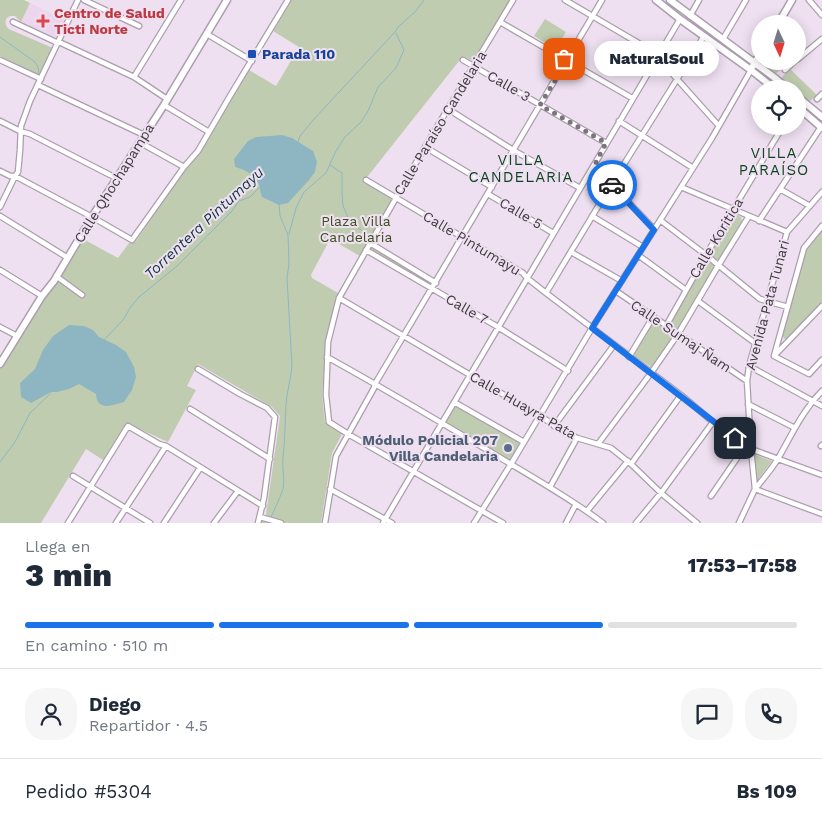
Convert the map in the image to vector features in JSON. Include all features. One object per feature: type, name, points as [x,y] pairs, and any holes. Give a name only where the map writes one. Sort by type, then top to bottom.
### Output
[{"type":"street","points":[[0,207],[18,172],[20,131],[30,101],[78,0]]},
{"type":"street","points":[[84,0],[139,26]]},
{"type":"street","points":[[134,77],[181,0]]},
{"type":"street","name":"Calle Qhochapampa","points":[[0,364],[68,258],[227,0]]},
{"type":"street","points":[[0,172],[15,176],[132,240],[184,167],[198,151],[288,0]]},
{"type":"street","name":"Calle Paraíso Candelaria","points":[[348,434],[329,422],[326,395],[330,334],[339,298],[425,147],[513,0]]},
{"type":"street","points":[[565,0],[652,51],[719,126]]},
{"type":"street","points":[[325,523],[336,456],[375,384],[602,0]]},
{"type":"street","points":[[656,0],[764,80]]},
{"type":"street","points":[[670,0],[751,60]]},
{"type":"street","points":[[690,16],[700,0]]},
{"type":"street","points":[[723,39],[746,0]]},
{"type":"street","points":[[783,15],[792,0]]},
{"type":"street","points":[[809,0],[822,15]]},
{"type":"street","points":[[384,521],[680,19]]},
{"type":"street","points":[[13,22],[134,77],[165,102],[209,132]]},
{"type":"street","points":[[500,22],[632,98]]},
{"type":"street","points":[[207,34],[252,60]]},
{"type":"street","points":[[546,293],[704,36]]},
{"type":"street","points":[[806,52],[822,39]]},
{"type":"street","points":[[0,60],[41,79]]},
{"type":"street","name":"Calle 3","points":[[463,60],[606,143]]},
{"type":"street","points":[[474,523],[568,371],[592,328],[719,126],[751,70]]},
{"type":"street","points":[[764,70],[777,80]]},
{"type":"street","points":[[38,85],[144,135]]},
{"type":"street","points":[[817,99],[822,94]]},
{"type":"street","points":[[806,104],[822,117]]},
{"type":"street","points":[[448,109],[580,188]]},
{"type":"street","points":[[759,220],[822,127],[806,114]]},
{"type":"street","points":[[0,121],[30,134],[116,178]]},
{"type":"street","points":[[619,122],[693,168]]},
{"type":"street","name":"Calle Koritica","points":[[666,326],[778,135]]},
{"type":"street","points":[[140,142],[184,167]]},
{"type":"street","name":"Calle 5","points":[[425,147],[492,187]]},
{"type":"street","points":[[594,166],[654,230]]},
{"type":"street","name":"Calle Pintumayu","points":[[366,180],[523,273],[546,293],[681,395],[713,422],[751,449],[822,476]]},
{"type":"street","points":[[681,187],[787,232],[822,192]]},
{"type":"street","points":[[780,189],[810,206]]},
{"type":"street","name":"Calle 5","points":[[488,194],[553,233]]},
{"type":"street","points":[[0,216],[68,258]]},
{"type":"street","points":[[592,216],[643,247]]},
{"type":"street","points":[[598,444],[678,334],[749,216]]},
{"type":"street","points":[[660,220],[760,299],[788,307]]},
{"type":"street","points":[[774,356],[804,248],[822,226]]},
{"type":"street","name":"Avenida Pata Tunari","points":[[755,489],[746,381],[766,302],[787,232]]},
{"type":"street","name":"Calle 7","points":[[370,242],[436,283]]},
{"type":"street","name":"Calle 7","points":[[366,250],[498,327],[568,371]]},
{"type":"street","points":[[571,252],[622,281]]},
{"type":"street","points":[[638,255],[686,290]]},
{"type":"street","points":[[0,270],[42,296]]},
{"type":"street","points":[[56,276],[82,295]]},
{"type":"street","name":"Calle Sumaj Ñam","points":[[616,291],[746,381]]},
{"type":"street","name":"Calle Huayra Pata","points":[[339,298],[554,426],[578,438],[611,448],[697,523]]},
{"type":"street","points":[[698,301],[755,343]]},
{"type":"street","points":[[774,356],[822,306]]},
{"type":"street","points":[[629,357],[654,317]]},
{"type":"street","points":[[0,326],[17,336]]},
{"type":"street","points":[[780,334],[783,339],[790,339]]},
{"type":"street","points":[[554,426],[614,345]]},
{"type":"street","points":[[774,356],[809,374],[822,360]]},
{"type":"street","points":[[327,357],[442,422],[550,487],[602,523]]},
{"type":"street","name":"Calle Sumaj Ñam","points":[[749,366],[822,406]]},
{"type":"street","points":[[198,369],[270,410],[275,417],[270,460],[258,523]]},
{"type":"street","points":[[739,523],[755,489],[777,460],[794,428],[812,401],[822,391]]},
{"type":"street","points":[[587,511],[629,463],[681,395]]},
{"type":"street","points":[[454,402],[524,442]]},
{"type":"street","points":[[748,404],[794,428]]},
{"type":"street","points":[[190,409],[270,460]]},
{"type":"street","points":[[636,523],[661,493],[713,422]]},
{"type":"street","points":[[68,523],[128,426],[166,446],[262,506]]},
{"type":"street","points":[[348,434],[503,523]]},
{"type":"street","points":[[550,487],[578,438]]},
{"type":"street","points":[[711,496],[746,445]]},
{"type":"street","points":[[116,523],[166,446]]},
{"type":"street","points":[[164,523],[200,468]]},
{"type":"street","points":[[73,476],[150,523]]},
{"type":"street","points":[[330,489],[384,521],[392,523]]},
{"type":"street","points":[[755,489],[822,514]]},
{"type":"street","points":[[214,523],[238,491]]},
{"type":"street","points":[[566,523],[576,504]]},
{"type":"street","points":[[260,517],[281,523]]},
{"type":"shaded area","name":"Centro de Salud Ticti Norte","points":[[30,3],[65,20],[57,38],[21,22]]},
{"type":"green space","points":[[0,0],[24,0],[30,3],[21,22],[15,16],[10,16],[6,19],[6,24],[9,29],[53,48],[41,73],[37,74],[0,56]]},
{"type":"green space","name":"Plaza Villa Candelaria","points":[[291,0],[510,0],[473,61],[463,56],[364,181],[393,199],[360,256],[330,239],[311,275],[312,278],[338,293],[327,333],[322,394],[325,422],[342,434],[332,453],[321,523],[260,523],[266,515],[280,416],[272,407],[198,364],[187,386],[196,390],[168,442],[126,423],[103,460],[86,449],[41,523],[0,523],[0,369],[83,239],[118,258],[129,243],[136,241],[179,178],[201,152],[209,135],[249,70],[276,86],[299,47],[273,31]]},
{"type":"green space","points":[[545,19],[566,32],[555,49],[534,36]]},
{"type":"green space","points":[[770,70],[780,70],[775,74]]},
{"type":"green space","points":[[791,70],[801,80],[783,80],[781,78]]},
{"type":"green space","points":[[806,84],[817,95],[809,102],[806,99]]},
{"type":"green space","points":[[735,214],[741,217],[742,221],[720,259],[715,260],[710,253],[732,215]]},
{"type":"green space","points":[[822,228],[822,303],[785,339],[782,334],[807,247]]},
{"type":"green space","points":[[372,246],[433,283],[431,286],[370,250]]},
{"type":"green space","points":[[707,260],[714,265],[714,268],[679,328],[675,329],[671,326],[670,322]]},
{"type":"green space","points":[[653,322],[657,322],[675,335],[651,367],[635,356],[634,352]]},
{"type":"green space","points":[[456,404],[521,442],[511,459],[507,459],[447,425],[446,420]]},
{"type":"green space","points":[[753,454],[772,461],[757,481]]},
{"type":"water","points":[[282,135],[292,138],[313,151],[317,162],[315,172],[309,180],[288,203],[279,205],[262,197],[257,180],[253,175],[235,167],[234,159],[248,141],[256,137]]},
{"type":"water","points":[[69,325],[84,326],[93,330],[99,337],[126,352],[134,367],[136,377],[132,390],[124,402],[110,406],[102,405],[97,400],[96,394],[79,384],[69,389],[51,392],[31,403],[21,397],[20,383],[35,369],[43,350],[53,336]]},
{"type":"waterway","name":"Torrentera Pintumayu","points":[[298,142],[300,136],[314,119],[398,27],[415,12],[424,0]]},
{"type":"waterway","points":[[289,234],[296,208],[304,192],[326,173],[345,137],[361,122],[368,111],[378,87],[396,68],[404,50],[396,33]]},
{"type":"waterway","points":[[0,37],[35,62],[39,74]]},
{"type":"waterway","points":[[330,165],[342,173],[343,206],[351,224],[363,231],[368,237]]},
{"type":"waterway","name":"Torrentera Pintumayu","points":[[103,341],[123,320],[139,297],[177,266],[232,211],[239,201],[250,197],[260,187]]},
{"type":"waterway","points":[[271,517],[283,489],[286,404],[292,366],[287,278],[289,264],[288,235],[280,216],[279,204]]},
{"type":"waterway","name":"Torrentera Pintumayu","points":[[0,462],[15,442],[30,413],[51,393]]},
{"type":"way so far","points":[[564,59],[567,61],[540,105],[606,143],[594,166],[612,185]]},
{"type":"place","name":"Centro de Salud Ticti Norte","points":[[43,21]]},
{"type":"place","name":"Parada 110","points":[[252,54]]},
{"type":"place","name":"NaturalSoul","points":[[564,59]]},
{"type":"place","name":"Módulo Policial 207 Villa Candelaria","points":[[508,448]]},
{"type":"district","name":"VILLA PARAÍSO","points":[[774,162]]},
{"type":"district","name":"VILLA CANDELARIA","points":[[521,168]]},
{"type":"route","points":[[612,185],[654,230],[592,328],[735,438]]}]
